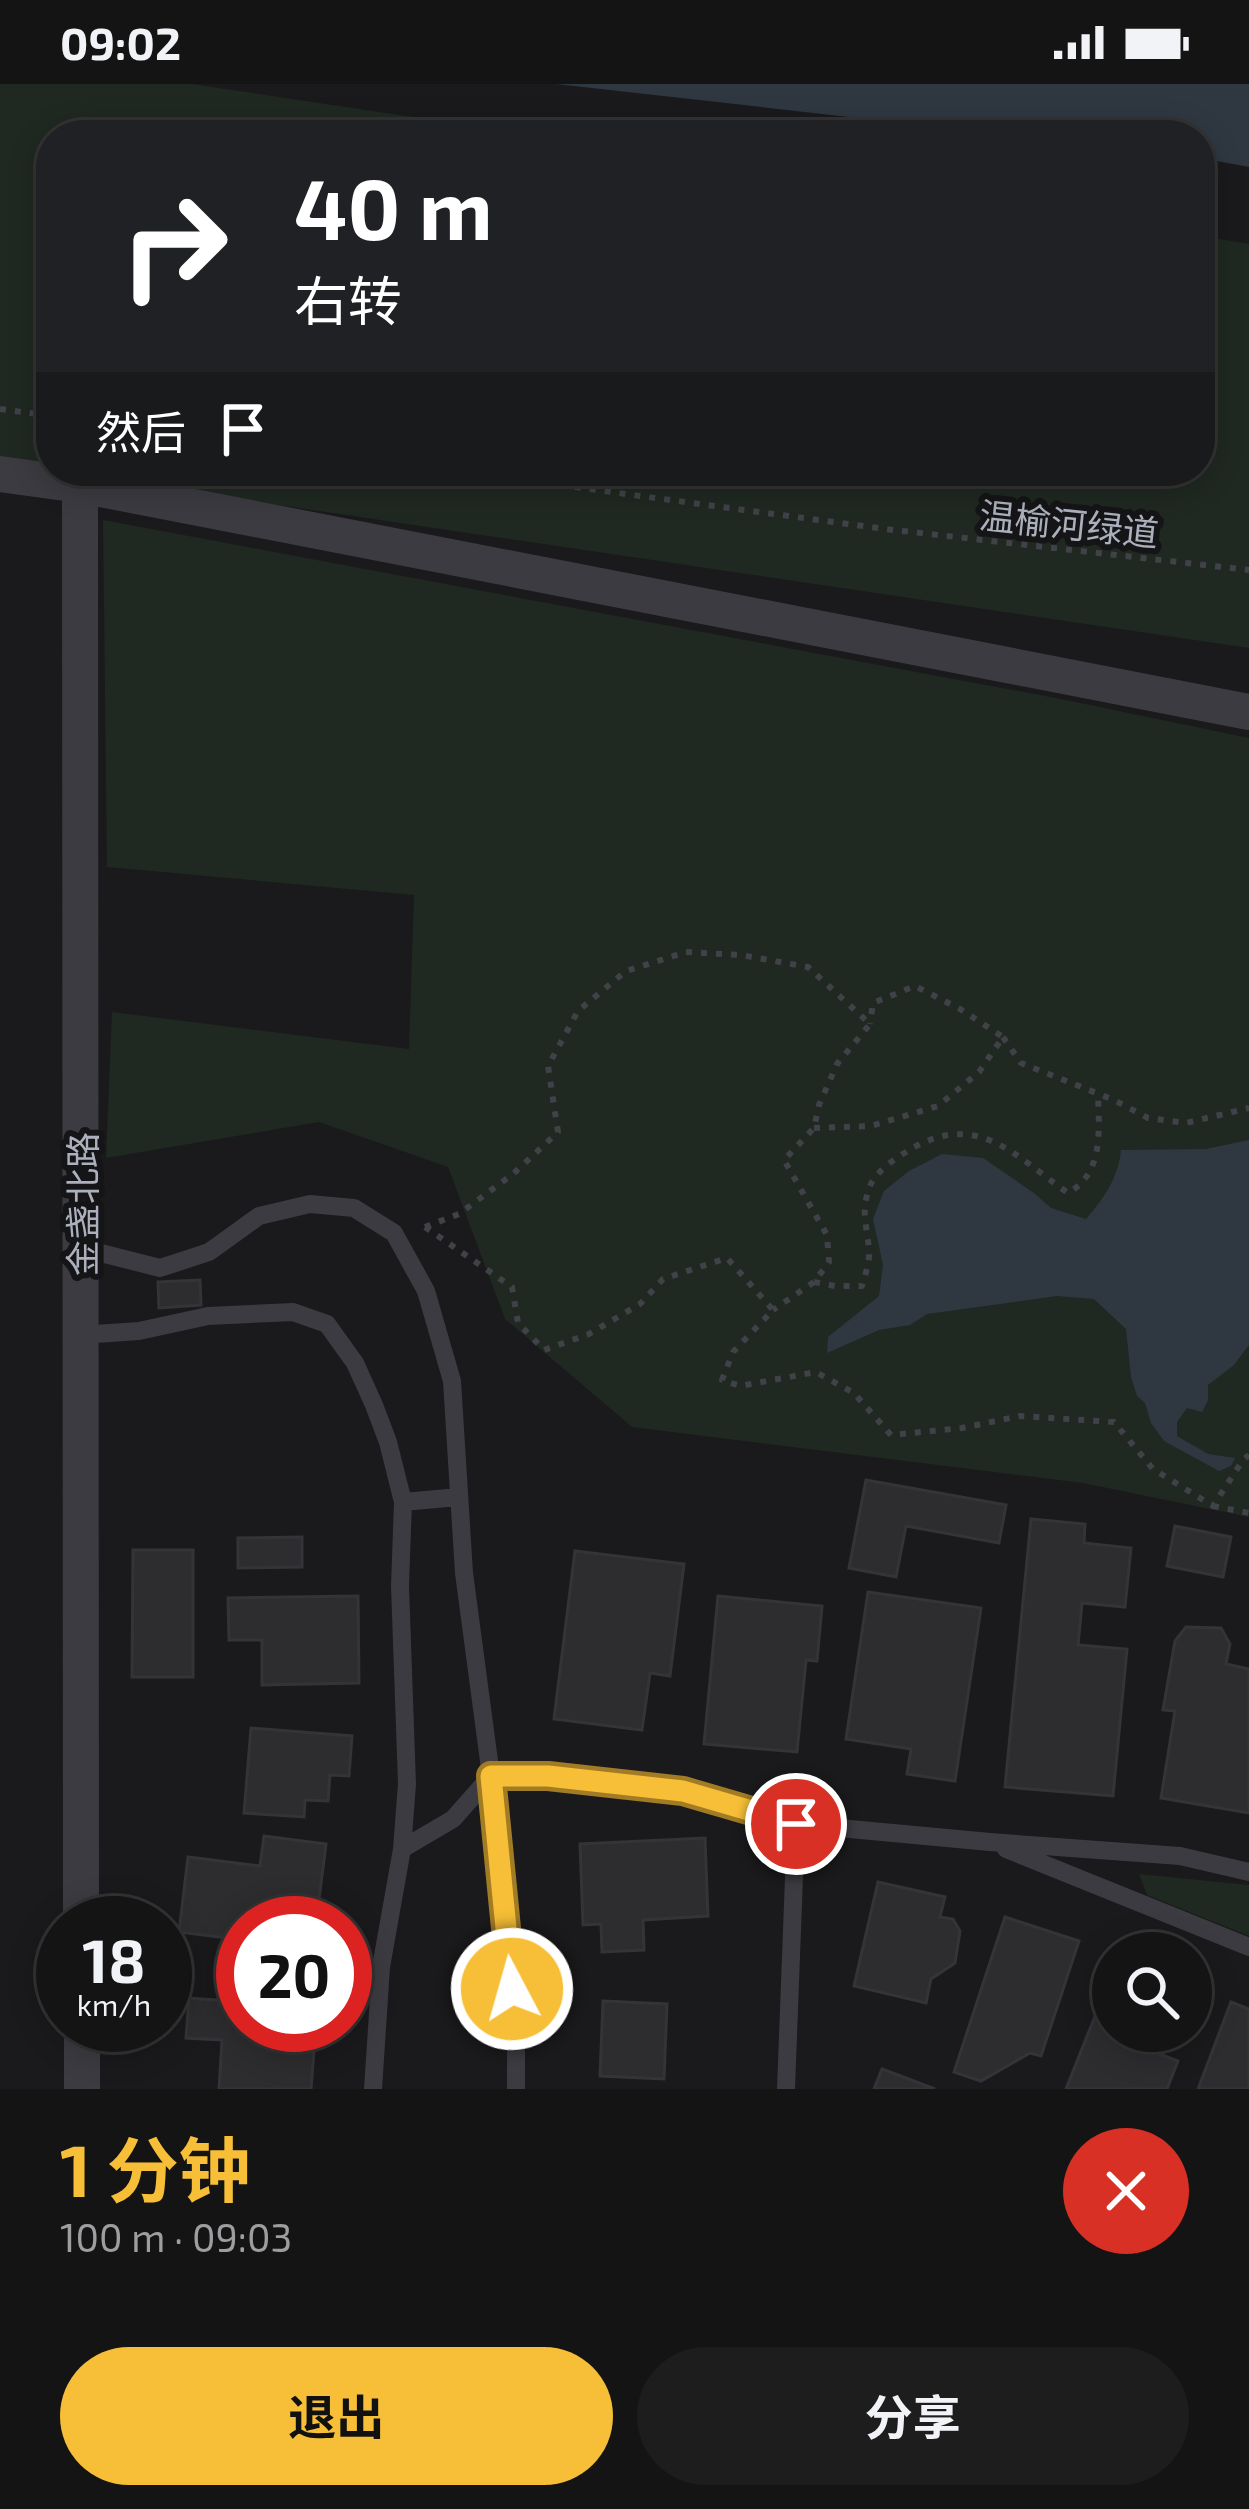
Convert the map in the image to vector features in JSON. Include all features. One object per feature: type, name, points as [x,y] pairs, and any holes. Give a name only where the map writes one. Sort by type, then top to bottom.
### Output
[{"type":"street","points":[[0,474],[36,478]]},
{"type":"street","name":"金盏北路","points":[[80,486],[81,1896]]},
{"type":"street","points":[[90,486],[1249,712]]},
{"type":"street","points":[[82,2052],[82,2089]]},
{"type":"lane","points":[[81,1248],[160,1268],[209,1252],[260,1216],[310,1204],[354,1208],[394,1233],[426,1291],[452,1381],[464,1573],[491,1776],[516,2031],[516,2089]]},
{"type":"lane","points":[[80,1335],[140,1331],[208,1316],[293,1312],[327,1324],[355,1363],[374,1405],[403,1502],[400,1586],[406,1784],[402,1849],[381,1967],[373,2089]]},
{"type":"lane","points":[[403,1502],[459,1497]]},
{"type":"lane","points":[[402,1849],[453,1819],[491,1776],[548,1776],[683,1791],[796,1824],[1180,1856],[1249,1871]]},
{"type":"lane","points":[[786,2089],[796,1824]]},
{"type":"lane","points":[[990,1842],[1249,1947]]},
{"type":"path","points":[[0,409],[36,414]]},
{"type":"path","name":"温榆河绿道","points":[[567,486],[885,529],[1249,570]]},
{"type":"path","points":[[773,1310],[728,1258],[663,1280],[640,1304],[590,1334],[544,1350],[518,1323],[512,1287],[425,1227],[459,1214],[513,1174],[558,1132],[548,1066],[578,1011],[626,971],[686,952],[741,955],[808,967],[870,1024]]},
{"type":"path","points":[[1249,1108],[1186,1123],[1148,1118],[1022,1063],[1003,1037],[915,986],[873,1004],[870,1024],[837,1064],[814,1128],[784,1160],[827,1235],[829,1262],[814,1282],[773,1310],[733,1352],[722,1380],[740,1386],[816,1372],[854,1393],[891,1435],[1020,1416],[1114,1422],[1153,1469],[1213,1506],[1249,1513]]},
{"type":"path","points":[[814,1128],[871,1126],[938,1106],[979,1072],[1003,1037]]},
{"type":"path","points":[[814,1282],[862,1286],[870,1254],[862,1216],[871,1180],[929,1139],[957,1133],[993,1139],[1068,1193],[1080,1186],[1094,1166],[1098,1094]]},
{"type":"path","points":[[1213,1506],[1249,1455]]},
{"type":"shaded area","points":[[0,84],[192,84],[433,120],[36,120],[36,469],[0,464]]},
{"type":"shaded area","points":[[556,84],[1249,84],[1249,167],[1215,161],[1215,120],[876,120]]},
{"type":"shaded area","points":[[1215,238],[1249,244],[1249,648],[149,486],[1215,486]]},
{"type":"shaded area","points":[[103,520],[1249,738],[1249,1517],[1083,1483],[632,1427],[505,1319],[448,1167],[319,1122],[106,1158],[112,1012],[409,1049],[414,895],[107,867]]},
{"type":"shaded area","points":[[1249,1140],[1249,1345],[1234,1365],[1208,1385],[1202,1412],[1187,1408],[1177,1422],[1177,1436],[1208,1454],[1235,1458],[1231,1466],[1219,1471],[1164,1441],[1137,1396],[1126,1329],[1094,1299],[1057,1296],[927,1314],[910,1325],[879,1330],[827,1353],[828,1337],[879,1296],[883,1265],[873,1219],[884,1191],[942,1154],[983,1158],[1051,1208],[1086,1219],[1109,1188],[1121,1150],[1206,1149]]},
{"type":"shaded area","points":[[1139,1874],[1249,1885],[1249,1936],[1147,1895]]},
{"type":"building","points":[[200,1280],[201,1305],[159,1308],[158,1282]]},
{"type":"building","points":[[866,1480],[1006,1505],[999,1543],[906,1526],[896,1577],[849,1568]]},
{"type":"building","points":[[1031,1519],[1085,1524],[1084,1543],[1131,1548],[1125,1607],[1082,1603],[1078,1645],[1127,1649],[1113,1796],[1005,1787]]},
{"type":"building","points":[[1175,1526],[1231,1537],[1223,1577],[1167,1566]]},
{"type":"building","points":[[302,1537],[302,1567],[238,1568],[238,1538]]},
{"type":"building","points":[[133,1550],[193,1550],[193,1677],[132,1677]]},
{"type":"building","points":[[575,1551],[684,1564],[670,1676],[650,1673],[642,1730],[554,1719]]},
{"type":"building","points":[[868,1592],[981,1608],[955,1781],[907,1774],[911,1749],[846,1739]]},
{"type":"building","points":[[358,1596],[359,1683],[262,1685],[262,1640],[229,1640],[228,1598]]},
{"type":"building","points":[[718,1596],[822,1606],[817,1661],[806,1660],[797,1752],[704,1744]]},
{"type":"building","points":[[1186,1627],[1221,1628],[1230,1644],[1226,1664],[1249,1669],[1249,1813],[1161,1798],[1175,1711],[1163,1710],[1175,1641]]},
{"type":"building","points":[[251,1728],[352,1736],[349,1776],[330,1775],[328,1801],[305,1800],[304,1817],[244,1813]]},
{"type":"building","points":[[264,1836],[326,1844],[319,1896],[216,1896],[216,1937],[192,1934],[192,1896],[183,1896],[188,1857],[260,1866]]},
{"type":"building","points":[[705,1838],[708,1916],[643,1920],[644,1950],[602,1952],[601,1924],[583,1925],[580,1844]]},
{"type":"building","points":[[878,1882],[945,1897],[940,1917],[953,1919],[960,1931],[955,1963],[931,1979],[926,2003],[854,1986]]},
{"type":"building","points":[[1005,1917],[1079,1941],[1041,2056],[1030,2053],[981,2081],[954,2072]]},
{"type":"building","points":[[192,1998],[216,2000],[216,2040],[192,2038]]},
{"type":"building","points":[[603,2001],[667,2004],[664,2079],[600,2076]]},
{"type":"building","points":[[1231,2002],[1249,2009],[1249,2089],[1198,2089]]},
{"type":"building","points":[[1092,2024],[1092,2052],[1160,2052],[1178,2061],[1167,2089],[1066,2089]]},
{"type":"building","points":[[221,2052],[314,2052],[311,2089],[219,2089]]},
{"type":"building","points":[[882,2069],[935,2089],[874,2089]]},
{"type":"route","points":[[512,1989],[491,1776],[548,1776],[683,1791],[796,1824]]}]
